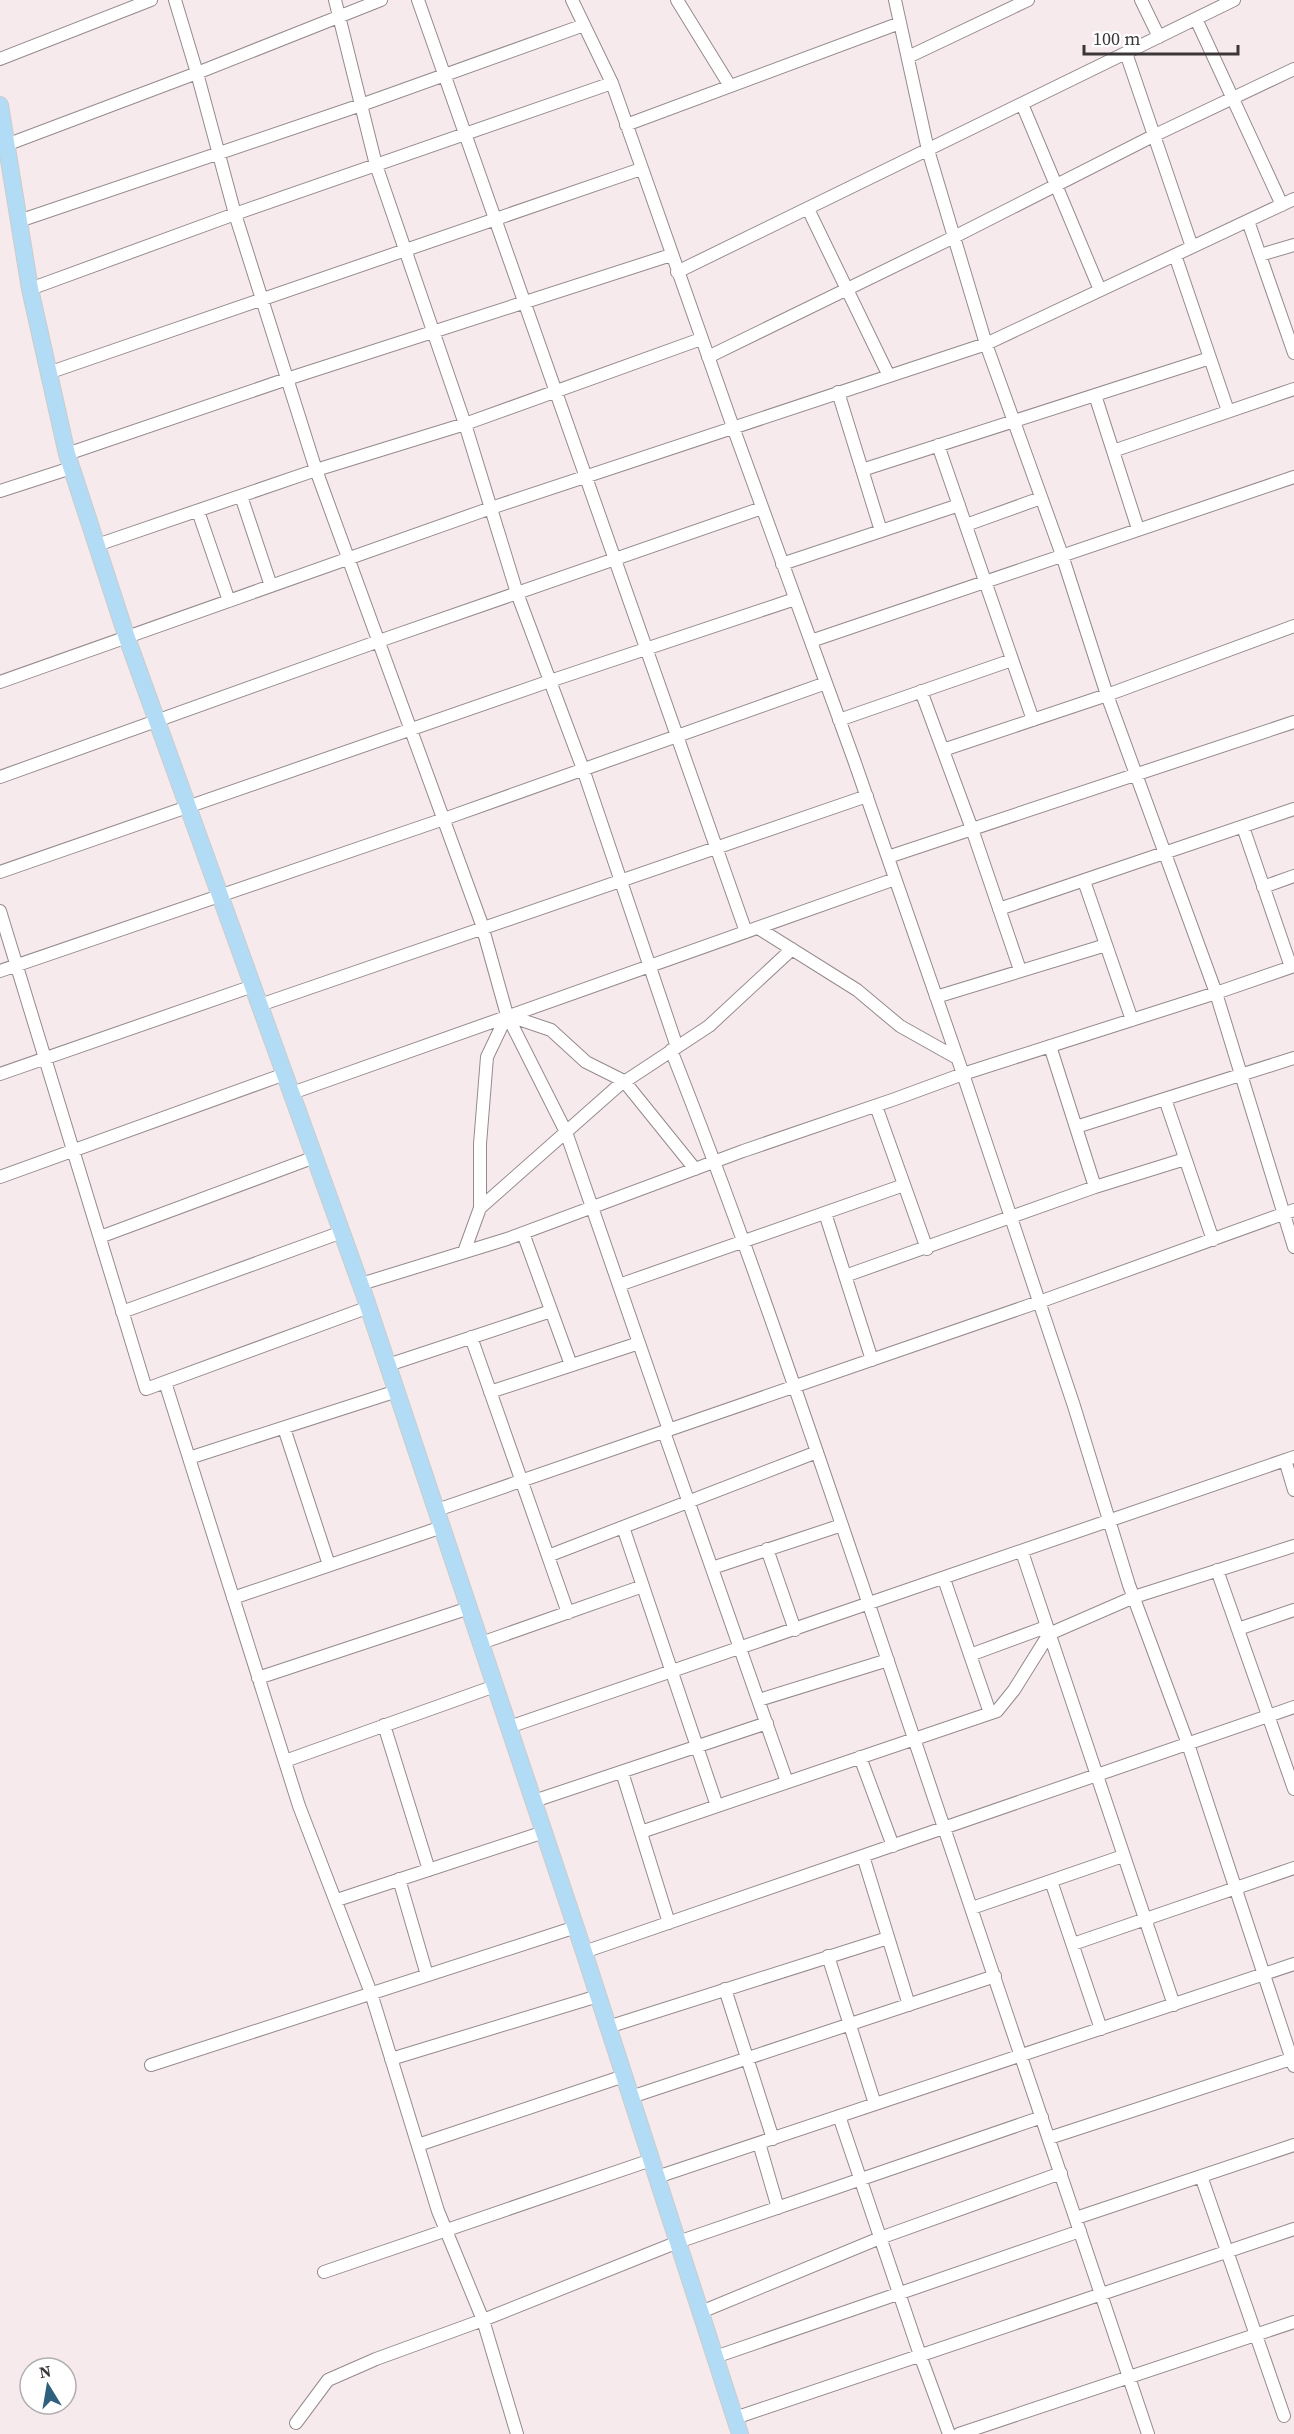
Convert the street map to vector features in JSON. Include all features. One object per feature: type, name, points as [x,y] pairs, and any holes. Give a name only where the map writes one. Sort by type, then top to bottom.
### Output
[{"type":"main road","points":[[0,105],[30,289],[69,461],[127,638],[369,1307],[576,1927],[740,2434]]},
{"type":"street","points":[[0,58],[151,0]]},
{"type":"street","points":[[175,0],[235,214],[316,470],[483,928],[507,1015],[566,1132],[639,1343],[688,1502],[788,1782]]},
{"type":"street","points":[[335,0],[376,165],[465,424],[517,593],[584,769],[652,966],[674,1049],[842,1525],[1148,2434]]},
{"type":"street","points":[[6,145],[197,74],[381,0]]},
{"type":"street","points":[[418,0],[717,848],[752,930],[792,949],[857,990],[900,1026],[957,1058]]},
{"type":"street","points":[[572,0],[612,83],[677,272],[867,796],[963,1074],[1134,1597],[1188,1744],[1293,2061],[1049,2138]]},
{"type":"street","points":[[677,0],[730,86]]},
{"type":"street","points":[[895,0],[928,150],[986,344],[1062,555],[1107,695],[1138,774],[1216,993],[1241,1075],[1289,1213],[1294,1246]]},
{"type":"street","points":[[908,57],[1028,0]]},
{"type":"street","points":[[1141,0],[1159,37]]},
{"type":"street","points":[[677,272],[1234,0]]},
{"type":"street","points":[[1196,19],[1282,205]]},
{"type":"street","points":[[626,125],[900,22]]},
{"type":"street","points":[[19,221],[361,105],[584,25]]},
{"type":"street","points":[[1126,53],[1192,247]]},
{"type":"street","points":[[708,357],[1057,186],[1232,97],[1294,69]]},
{"type":"street","points":[[30,289],[235,214],[612,83]]},
{"type":"street","points":[[1022,104],[1100,290]]},
{"type":"street","points":[[48,373],[641,169]]},
{"type":"street","points":[[0,682],[491,508],[986,344],[1294,199]]},
{"type":"street","points":[[808,209],[889,376]]},
{"type":"street","points":[[1248,221],[1294,353]]},
{"type":"street","points":[[1260,255],[1294,245]]},
{"type":"street","points":[[0,491],[69,461],[287,380],[671,255]]},
{"type":"street","points":[[1175,255],[1228,411]]},
{"type":"street","points":[[97,545],[316,470],[465,424],[701,339]]},
{"type":"street","points":[[862,470],[1210,358]]},
{"type":"street","points":[[1113,452],[1294,388]]},
{"type":"street","points":[[838,392],[881,531]]},
{"type":"street","points":[[1095,395],[1138,529]]},
{"type":"street","points":[[938,445],[1033,720]]},
{"type":"street","points":[[811,642],[1294,477]]},
{"type":"street","points":[[241,496],[271,586]]},
{"type":"street","points":[[966,525],[1041,498]]},
{"type":"street","points":[[782,564],[959,505]]},
{"type":"street","points":[[0,777],[379,641],[762,508]]},
{"type":"street","points":[[198,511],[229,601]]},
{"type":"street","points":[[0,872],[550,681],[795,599]]},
{"type":"street","points":[[943,750],[1107,695],[1294,626]]},
{"type":"street","points":[[839,720],[1012,660]]},
{"type":"street","points":[[0,972],[444,819],[826,683]]},
{"type":"street","points":[[921,691],[972,829],[1020,970]]},
{"type":"street","points":[[888,857],[1294,722]]},
{"type":"street","points":[[260,1005],[867,796]]},
{"type":"street","points":[[999,909],[1294,809]]},
{"type":"street","points":[[361,1284],[523,1233],[715,1161],[963,1074],[1216,993],[1292,966],[1243,827]]},
{"type":"street","points":[[1263,886],[1294,876]]},
{"type":"street","points":[[292,1093],[895,879]]},
{"type":"street","points":[[1084,881],[1132,1020]]},
{"type":"street","points":[[0,911],[146,1389],[369,1307]]},
{"type":"street","points":[[936,997],[1106,945]]},
{"type":"street","points":[[480,1208],[624,1082],[709,1026],[792,949]]},
{"type":"street","points":[[0,1074],[253,986]]},
{"type":"street","points":[[507,1015],[551,1030],[586,1062],[624,1082],[695,1169]]},
{"type":"street","points":[[464,1252],[480,1208],[480,1144],[487,1057],[507,1015]]},
{"type":"street","points":[[1050,1046],[1095,1187]]},
{"type":"street","points":[[1076,1127],[1294,1058]]},
{"type":"street","points":[[0,1177],[285,1074]]},
{"type":"street","points":[[1165,1099],[1213,1240]]},
{"type":"street","points":[[876,1106],[927,1249]]},
{"type":"street","points":[[100,1237],[315,1157]]},
{"type":"street","points":[[845,1276],[927,1249],[1095,1187],[1185,1159]]},
{"type":"street","points":[[619,1286],[904,1185]]},
{"type":"street","points":[[825,1213],[872,1360]]},
{"type":"street","points":[[437,1510],[1289,1213]]},
{"type":"street","points":[[122,1312],[342,1232]]},
{"type":"street","points":[[523,1233],[571,1365]]},
{"type":"street","points":[[388,1365],[551,1311]]},
{"type":"street","points":[[471,1337],[568,1613]]},
{"type":"street","points":[[490,1392],[639,1343]]},
{"type":"street","points":[[165,1382],[299,1806],[371,1994],[446,2230],[483,2320],[517,2434]]},
{"type":"street","points":[[189,1458],[397,1391]]},
{"type":"street","points":[[284,1428],[329,1565]]},
{"type":"street","points":[[548,1556],[817,1452]]},
{"type":"street","points":[[509,1727],[1110,1522],[1289,1458],[1294,1490]]},
{"type":"street","points":[[712,1568],[842,1525]]},
{"type":"street","points":[[233,1598],[442,1527]]},
{"type":"street","points":[[623,1527],[717,1806]]},
{"type":"street","points":[[970,1655],[1048,1630],[1134,1597],[1294,1546]]},
{"type":"street","points":[[767,1550],[795,1630]]},
{"type":"street","points":[[1022,1552],[1095,1776],[1174,2005]]},
{"type":"street","points":[[1217,1570],[1270,1715],[1294,1789]]},
{"type":"street","points":[[944,1579],[990,1713]]},
{"type":"street","points":[[481,1643],[643,1586]]},
{"type":"street","points":[[258,1678],[469,1608]]},
{"type":"street","points":[[1238,1629],[1294,1610]]},
{"type":"street","points":[[641,1832],[997,1711],[1014,1690],[1048,1630]]},
{"type":"street","points":[[759,1700],[888,1660]]},
{"type":"street","points":[[285,1761],[495,1686]]},
{"type":"street","points":[[584,1952],[1294,1707]]},
{"type":"street","points":[[534,1801],[767,1723]]},
{"type":"street","points":[[384,1725],[429,1870]]},
{"type":"street","points":[[860,1758],[893,1846]]},
{"type":"street","points":[[622,1772],[669,1923]]},
{"type":"street","points":[[336,1900],[544,1832]]},
{"type":"street","points":[[863,1856],[909,2005]]},
{"type":"street","points":[[972,1908],[1123,1856]]},
{"type":"street","points":[[1073,1944],[1294,1868]]},
{"type":"street","points":[[399,1879],[427,1975]]},
{"type":"street","points":[[1051,1881],[1101,2029]]},
{"type":"street","points":[[151,2065],[576,1927]]},
{"type":"street","points":[[608,2027],[888,1938]]},
{"type":"street","points":[[828,1956],[875,2104]]},
{"type":"street","points":[[657,2177],[1294,1964]]},
{"type":"street","points":[[631,2097],[995,1976]]},
{"type":"street","points":[[725,1989],[773,2139]]},
{"type":"street","points":[[391,2059],[598,1996]]},
{"type":"street","points":[[418,2145],[624,2076]]},
{"type":"street","points":[[839,2116],[949,2434]]},
{"type":"street","points":[[296,2423],[327,2380],[678,2242],[1042,2117]]},
{"type":"street","points":[[759,2143],[778,2208]]},
{"type":"street","points":[[1076,2218],[1294,2145]]},
{"type":"street","points":[[324,2272],[651,2160]]},
{"type":"street","points":[[701,2312],[880,2238],[1061,2173]]},
{"type":"street","points":[[1201,2176],[1284,2416]]},
{"type":"street","points":[[735,2418],[1294,2229]]},
{"type":"street","points":[[716,2357],[1080,2231]]},
{"type":"street","points":[[959,2434],[1294,2322]]}]
